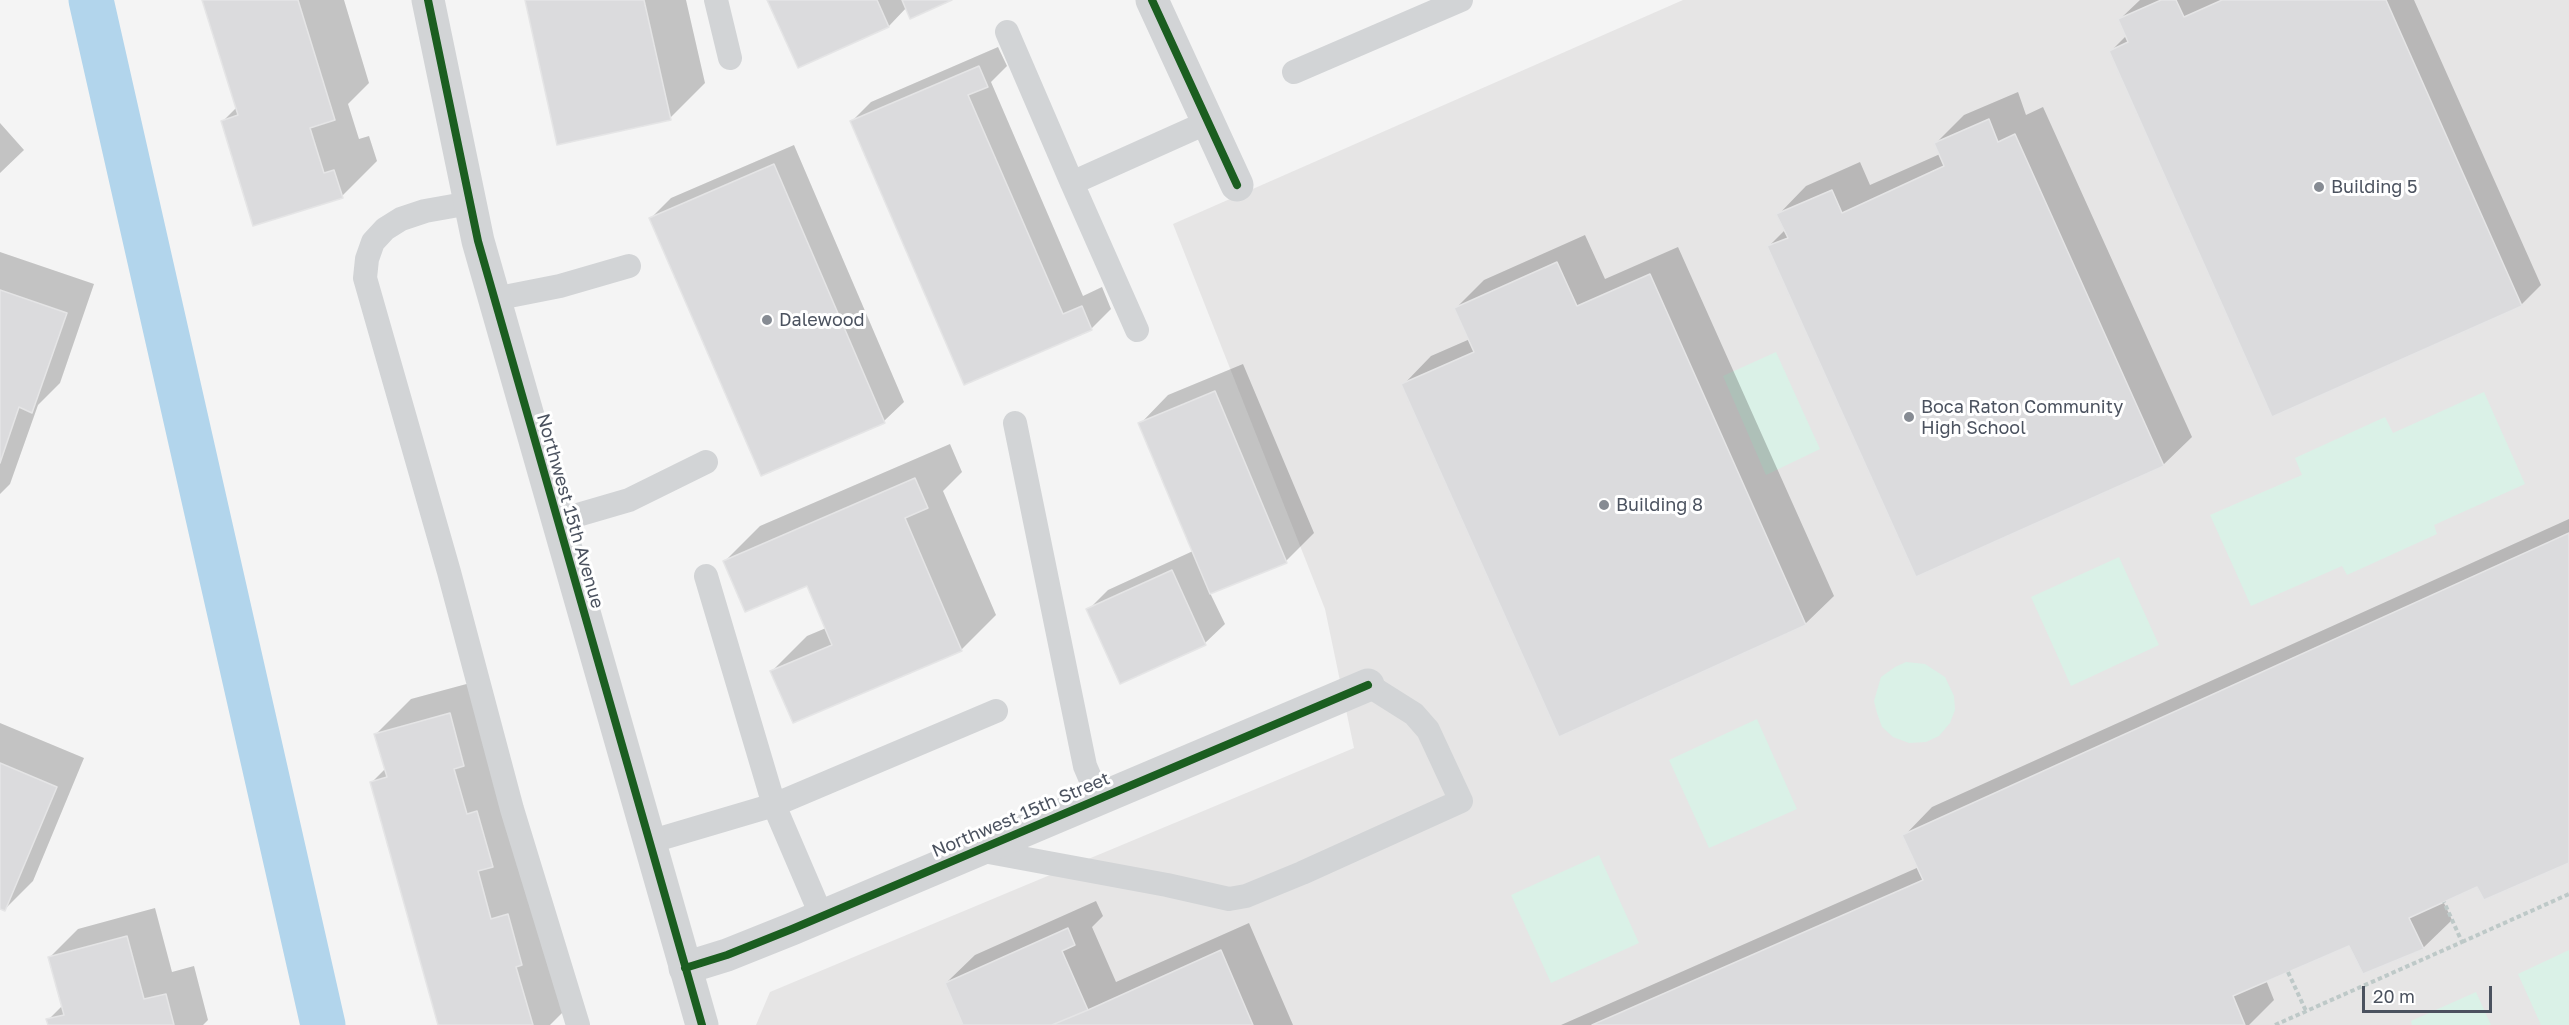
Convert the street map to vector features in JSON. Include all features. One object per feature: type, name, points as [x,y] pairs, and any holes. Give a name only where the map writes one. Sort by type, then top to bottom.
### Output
[{"type":"street","name":"Northwest 15th Avenue","points":[[428,0],[470,203],[494,299],[702,1025]]},
{"type":"street","points":[[1152,0],[1237,185]]},
{"type":"street","name":"Northwest 15th Street","points":[[685,968],[727,955],[822,917],[1368,686]]},
{"type":"lane","points":[[716,0],[730,58]]},
{"type":"lane","points":[[1294,72],[1461,0]]},
{"type":"lane","points":[[1007,32],[1137,330]]},
{"type":"lane","points":[[1072,183],[1208,122]]},
{"type":"lane","points":[[470,203],[425,211],[401,219],[385,229],[373,242],[366,259],[365,278],[449,572],[512,809],[578,1025]]},
{"type":"lane","points":[[494,299],[560,286],[629,266]]},
{"type":"lane","points":[[1015,423],[1085,766],[1099,799]]},
{"type":"lane","points":[[557,520],[629,500],[706,462]]},
{"type":"lane","points":[[706,576],[774,805],[822,917]]},
{"type":"lane","points":[[978,850],[1167,885],[1229,899],[1246,896],[1302,873],[1461,801],[1428,730],[1414,714],[1368,686]]},
{"type":"lane","points":[[649,842],[774,805],[996,711]]},
{"type":"path","points":[[2275,1025],[2569,894]]},
{"type":"path","points":[[2444,902],[2462,942]]},
{"type":"path","points":[[2288,972],[2306,1011]]},
{"type":"shaded area","name":"Boca Raton Community High School","points":[[1683,0],[2569,0],[2569,1025],[756,1025],[770,992],[1354,748],[1325,609],[1173,224]]},
{"type":"green space","points":[[1776,352],[1820,449],[1766,475],[1723,376]]},
{"type":"green space","points":[[2484,392],[2525,484],[2434,525],[2437,534],[2347,575],[2342,566],[2251,606],[2210,515],[2302,475],[2295,458],[2385,417],[2393,433]]},
{"type":"green space","points":[[2119,557],[2159,645],[2071,686],[2031,597]]},
{"type":"green space","points":[[1906,662],[1925,664],[1945,677],[1954,696],[1955,710],[1950,723],[1939,736],[1926,742],[1909,743],[1893,737],[1882,727],[1874,701],[1881,677]]},
{"type":"green space","points":[[1757,719],[1797,809],[1709,848],[1669,760]]},
{"type":"green space","points":[[1599,855],[1639,943],[1551,983],[1511,895]]},
{"type":"green space","points":[[2569,950],[2569,1025],[2541,1025],[2518,974]]},
{"type":"green space","points":[[2476,992],[2491,1025],[2412,1025],[2411,1021]]},
{"type":"building","points":[[202,0],[298,0],[335,120],[310,128],[324,173],[334,170],[343,198],[253,226],[221,121],[238,115]]},
{"type":"building","points":[[525,0],[644,0],[671,120],[557,145]]},
{"type":"building","points":[[767,0],[877,0],[889,27],[798,68]]},
{"type":"building","points":[[902,0],[952,0],[910,19]]},
{"type":"building","name":"Building 5","points":[[2161,0],[2176,0],[2184,17],[2222,0],[2386,0],[2522,306],[2272,417],[2109,51],[2128,42],[2118,19]]},
{"type":"building","points":[[979,66],[988,87],[968,95],[1063,314],[1082,306],[1092,330],[964,385],[850,121]]},
{"type":"building","points":[[1989,119],[1998,142],[2015,134],[2164,466],[1916,577],[1767,246],[1788,238],[1776,214],[1832,190],[1842,213],[1944,166],[1934,143]]},
{"type":"building","name":"Dalewood","points":[[774,164],[885,423],[761,476],[649,218]]},
{"type":"building","name":"Building 8","points":[[1557,262],[1577,306],[1650,274],[1806,625],[1559,737],[1401,384],[1474,352],[1454,308]]},
{"type":"building","points":[[0,290],[67,313],[32,413],[19,407],[0,463]]},
{"type":"building","points":[[1215,391],[1287,563],[1210,594],[1138,423]]},
{"type":"building","points":[[915,478],[928,508],[905,518],[962,651],[793,723],[770,671],[832,645],[807,586],[745,612],[723,561]]},
{"type":"building","points":[[2569,533],[2569,863],[2484,900],[2477,887],[2409,918],[2424,949],[2363,974],[2349,946],[2233,996],[2245,1025],[1592,1025],[1923,880],[1902,835]]},
{"type":"building","points":[[1172,570],[1206,645],[1120,684],[1086,609]]},
{"type":"building","points":[[450,713],[464,766],[454,769],[467,814],[477,811],[493,867],[478,871],[491,919],[508,914],[522,965],[516,967],[533,1025],[438,1025],[370,782],[387,777],[374,734]]},
{"type":"building","points":[[0,763],[57,787],[5,911],[0,909]]},
{"type":"building","points":[[1068,928],[1075,945],[1062,951],[1088,1010],[1052,1025],[963,1025],[945,983]]},
{"type":"building","points":[[127,936],[144,999],[166,994],[174,1025],[48,1025],[46,1019],[64,1015],[48,957]]},
{"type":"building","points":[[1221,950],[1253,1025],[1052,1025],[1088,1010]]},
{"type":"waterway","points":[[91,0],[323,1025]]},
{"type":"cycle path","points":[[428,0],[478,241],[702,1025]]},
{"type":"cycle path","points":[[1152,0],[1237,185]]},
{"type":"cycle path","points":[[685,968],[727,955],[792,929],[1368,685]]},
{"type":"place","name":"Building 5","points":[[2319,187]]},
{"type":"place","name":"Dalewood","points":[[767,320]]},
{"type":"place","name":"Boca Raton Community High School","points":[[1909,417]]},
{"type":"place","name":"Building 8","points":[[1604,505]]}]
